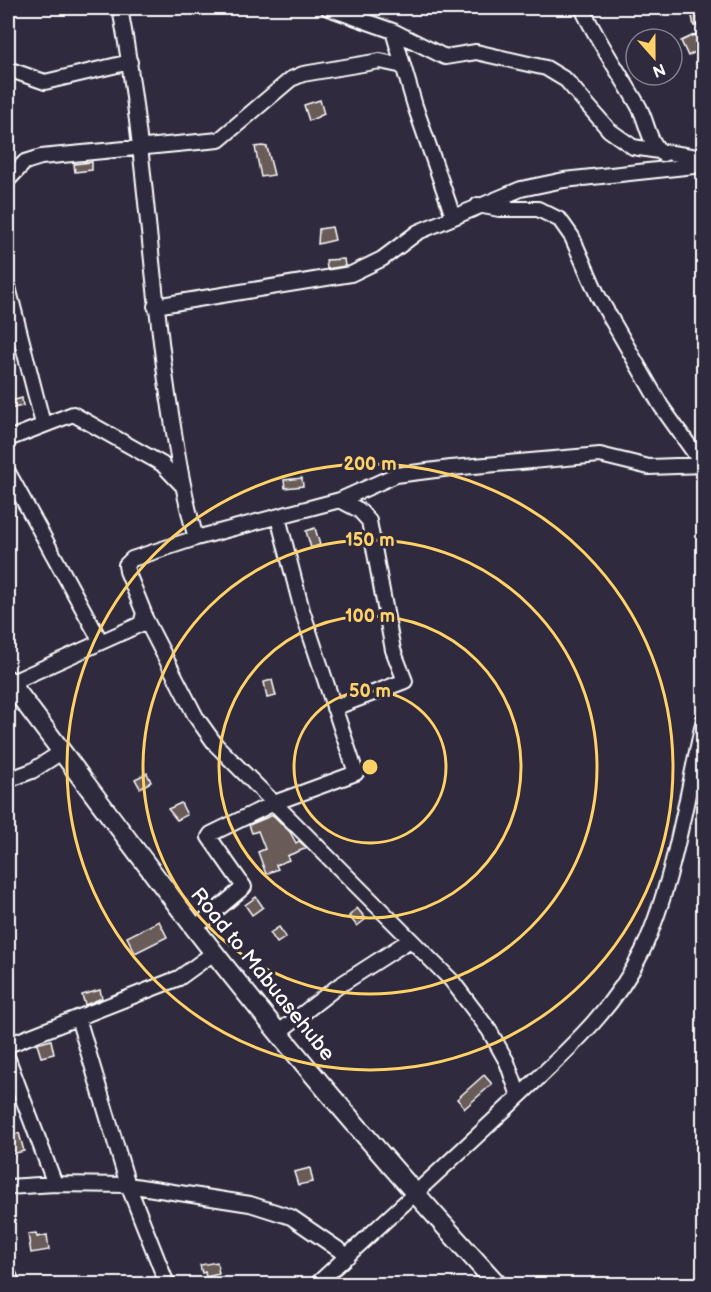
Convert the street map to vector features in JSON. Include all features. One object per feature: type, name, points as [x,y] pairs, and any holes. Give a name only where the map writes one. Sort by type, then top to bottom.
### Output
[{"type":"main road","name":"Road to Mabuasehube","points":[[9,682],[195,928],[279,1032],[416,1195],[496,1284]]},
{"type":"street","points":[[120,8],[130,62],[141,147],[155,306],[182,486],[196,538]]},
{"type":"street","points":[[328,8],[393,32],[445,57],[476,52],[546,68],[570,84],[617,137],[640,150],[704,158]]},
{"type":"street","points":[[582,8],[604,52],[641,110],[652,142],[663,154]]},
{"type":"street","points":[[393,32],[453,216]]},
{"type":"street","points":[[8,180],[17,169],[33,159],[219,140],[291,79],[303,74],[380,61],[403,66]]},
{"type":"street","points":[[8,69],[45,82],[130,62]]},
{"type":"street","points":[[155,306],[351,274],[382,259],[418,232],[478,205],[543,183],[704,165]]},
{"type":"street","points":[[478,205],[499,209],[538,209],[560,220],[572,237],[598,296],[661,406],[703,465]]},
{"type":"street","points":[[8,287],[13,333],[43,424]]},
{"type":"street","points":[[8,439],[67,415],[78,416],[162,464],[182,486]]},
{"type":"street","points":[[519,1096],[502,1054],[470,1003],[452,981],[216,745],[196,717],[145,618],[127,572],[128,562],[196,538],[340,500],[396,475],[596,455],[649,467],[703,465]]},
{"type":"street","points":[[8,472],[101,642]]},
{"type":"street","points":[[334,708],[405,681],[393,650],[369,521],[359,510],[340,500]]},
{"type":"street","points":[[195,928],[244,887],[209,837],[211,834],[274,803],[356,773],[302,610],[278,517]]},
{"type":"street","points":[[9,682],[138,626],[145,618]]},
{"type":"street","points":[[317,1284],[416,1195],[519,1096],[605,1010],[624,985],[642,951],[667,881],[704,719]]},
{"type":"street","points":[[8,780],[32,771],[63,751]]},
{"type":"street","points":[[279,1032],[337,987],[410,940]]},
{"type":"street","points":[[8,1045],[178,978],[215,952]]},
{"type":"street","points":[[78,1018],[128,1185],[168,1284]]},
{"type":"street","points":[[8,1059],[55,1184]]},
{"type":"street","points":[[8,1187],[55,1184],[128,1185],[204,1195],[277,1212],[309,1228],[348,1256]]},
{"type":"street","points":[[8,1274],[13,1284]]},
{"type":"building","points":[[704,9],[704,24],[694,26],[691,11]]},
{"type":"building","points":[[696,34],[703,48],[688,56],[684,47],[684,40]]},
{"type":"building","points":[[320,100],[324,114],[309,121],[304,105]]},
{"type":"building","points":[[255,147],[267,147],[274,175],[261,177]]},
{"type":"building","points":[[92,162],[92,170],[75,172],[74,164]]},
{"type":"building","points":[[332,227],[335,240],[318,244],[319,229]]},
{"type":"building","points":[[344,259],[345,266],[327,269],[326,260]]},
{"type":"building","points":[[22,398],[23,406],[8,409],[8,402]]},
{"type":"building","points":[[302,478],[303,486],[285,488],[284,480]]},
{"type":"building","points":[[315,528],[320,545],[311,548],[306,531]]},
{"type":"building","points":[[272,680],[276,696],[267,698],[264,682]]},
{"type":"building","points":[[147,773],[151,782],[140,788],[135,779]]},
{"type":"building","points":[[181,803],[187,815],[177,820],[168,809]]},
{"type":"building","points":[[273,815],[290,832],[296,843],[299,841],[307,848],[287,856],[289,860],[276,865],[278,869],[266,874],[258,852],[265,849],[258,831],[252,833],[249,825]]},
{"type":"building","points":[[256,897],[263,907],[252,915],[245,905]]},
{"type":"building","points":[[357,908],[366,919],[357,926],[349,916]]},
{"type":"building","points":[[159,921],[167,937],[135,953],[127,937]]},
{"type":"building","points":[[279,927],[286,937],[277,943],[270,933]]},
{"type":"building","points":[[100,990],[102,998],[85,1005],[82,995]]},
{"type":"building","points":[[51,1040],[54,1054],[41,1057],[37,1044]]},
{"type":"building","points":[[484,1075],[492,1084],[465,1108],[457,1099]]},
{"type":"building","points":[[19,1133],[24,1151],[8,1155],[8,1136]]},
{"type":"building","points":[[310,1168],[313,1182],[298,1185],[294,1172]]},
{"type":"building","points":[[36,1233],[37,1237],[47,1235],[49,1250],[31,1253],[28,1234]]},
{"type":"building","points":[[217,1262],[219,1274],[206,1277],[205,1272],[202,1273],[200,1265]]}]
